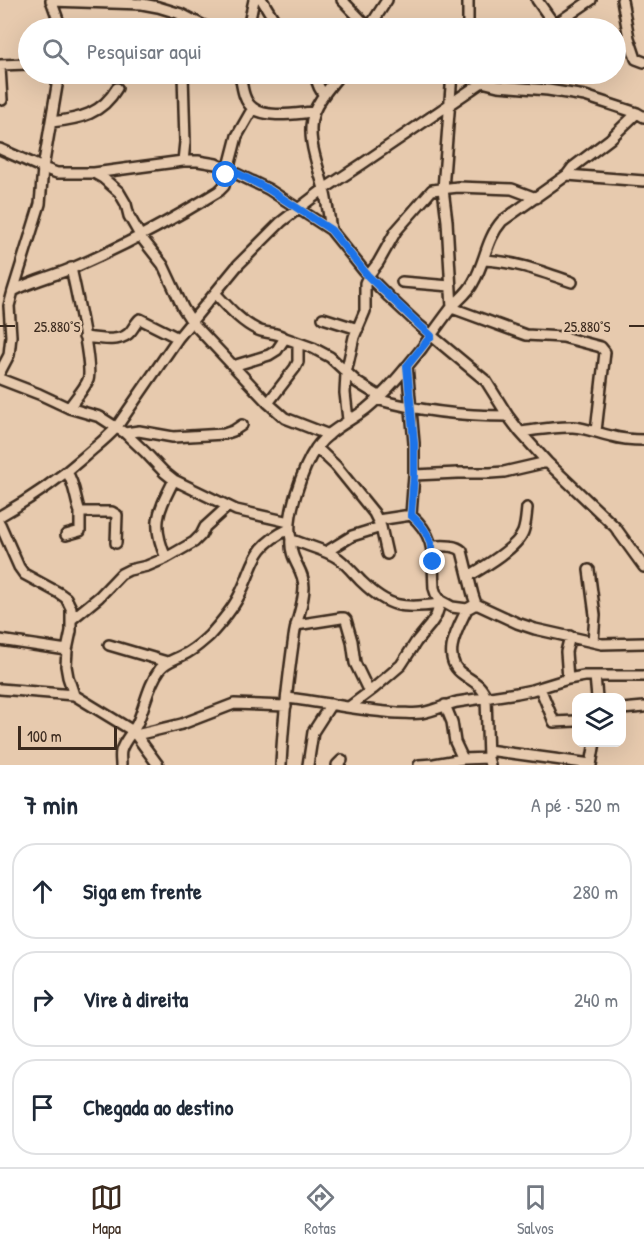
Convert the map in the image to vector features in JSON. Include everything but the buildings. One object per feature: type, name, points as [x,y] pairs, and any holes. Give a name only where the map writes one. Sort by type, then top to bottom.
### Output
[{"type":"street","points":[[250,18],[254,0]]},
{"type":"street","points":[[262,0],[273,18]]},
{"type":"street","points":[[342,0],[359,18]]},
{"type":"street","points":[[375,18],[387,0]]},
{"type":"street","points":[[468,0],[468,18]]},
{"type":"street","points":[[537,0],[547,18]]},
{"type":"street","points":[[564,18],[591,0]]},
{"type":"street","points":[[622,0],[625,18]]},
{"type":"street","points":[[59,18],[51,1],[140,2],[189,18]]},
{"type":"street","points":[[626,22],[636,59],[644,62]]},
{"type":"street","points":[[2,100],[0,66],[18,65]]},
{"type":"street","points":[[0,372],[6,364],[10,348],[5,306],[13,291],[40,204],[43,168],[57,84]]},
{"type":"street","points":[[183,84],[185,142],[183,160]]},
{"type":"street","points":[[242,84],[244,95],[253,108],[273,114],[314,112]]},
{"type":"street","points":[[318,84],[323,94]]},
{"type":"street","points":[[331,230],[312,140],[311,121],[323,94],[332,84]]},
{"type":"street","points":[[451,84],[443,189],[452,308]]},
{"type":"street","points":[[0,516],[29,500],[67,472],[116,428],[178,338],[238,265],[281,222],[324,189],[479,84]]},
{"type":"street","points":[[490,84],[585,96],[640,115]]},
{"type":"street","points":[[51,122],[75,119],[94,112],[109,101],[117,88]]},
{"type":"street","points":[[13,291],[141,237],[219,191],[224,186],[237,136],[253,108]]},
{"type":"street","points":[[282,765],[283,724],[296,625],[304,586],[302,574],[290,549],[289,525],[301,479],[317,448],[329,435],[366,409],[407,366],[473,284],[494,230],[502,221],[567,176],[573,167],[640,115]]},
{"type":"street","points":[[0,149],[57,172],[94,173],[183,160],[216,164],[268,189],[298,208],[331,230],[368,276],[431,336],[486,381],[520,432],[547,462],[615,527],[644,567]]},
{"type":"street","points":[[94,173],[119,192],[126,204],[129,216],[141,237],[163,265],[192,322],[285,418],[329,435]]},
{"type":"street","points":[[567,176],[644,181]]},
{"type":"street","points":[[348,420],[345,393],[346,373],[351,346],[365,311],[365,283],[396,231],[407,218],[432,190],[512,189],[536,198]]},
{"type":"street","points":[[483,260],[520,265],[572,282]]},
{"type":"street","points":[[69,408],[88,380],[88,357],[71,268]]},
{"type":"street","points":[[402,282],[450,286]]},
{"type":"street","points":[[215,293],[237,316],[256,329],[280,334],[330,357],[377,398],[411,408],[463,415],[508,416]]},
{"type":"street","points":[[452,308],[526,335],[563,337],[601,347],[605,352],[596,431]]},
{"type":"street","points":[[323,318],[358,329]]},
{"type":"street","points":[[84,338],[105,339],[128,335],[140,319],[178,338]]},
{"type":"street","points":[[233,366],[269,355],[277,350],[285,338]]},
{"type":"street","points":[[268,403],[298,362],[298,343]]},
{"type":"street","points":[[407,366],[414,443],[411,515]]},
{"type":"street","points":[[0,379],[69,408],[100,417],[125,434],[174,480],[227,507],[289,525]]},
{"type":"street","points":[[125,434],[139,431],[173,437],[224,434],[242,424]]},
{"type":"street","points":[[520,432],[559,427],[596,431],[632,440],[644,440]]},
{"type":"street","points":[[317,448],[357,490],[380,523],[387,554]]},
{"type":"street","points":[[414,475],[490,474],[547,462]]},
{"type":"street","points":[[66,535],[80,531],[80,512],[72,480],[67,472]]},
{"type":"street","points":[[166,558],[157,535],[157,520],[174,480]]},
{"type":"street","points":[[72,619],[99,597],[121,574],[166,558],[199,538],[205,527],[227,507]]},
{"type":"street","points":[[469,576],[500,556],[518,540],[525,527],[527,508]]},
{"type":"street","points":[[80,512],[115,513],[118,518],[116,543]]},
{"type":"street","points":[[326,552],[380,523],[411,515]]},
{"type":"street","points":[[349,707],[401,665],[436,616],[440,603],[434,588],[432,546],[426,531],[411,515]]},
{"type":"street","points":[[0,524],[24,574],[66,598],[71,608],[71,631],[66,666],[74,695]]},
{"type":"street","points":[[121,765],[122,748],[134,733],[150,687],[159,670],[167,662],[196,648],[209,636],[239,596],[254,559],[264,545],[289,525]]},
{"type":"street","points":[[291,539],[340,559],[374,592],[397,605],[409,607],[440,603],[467,609],[476,604]]},
{"type":"street","points":[[432,546],[459,548],[462,551],[476,604],[526,626],[593,642],[644,643]]},
{"type":"street","points":[[589,570],[595,615],[593,642]]},
{"type":"street","points":[[467,609],[452,644],[451,652],[458,670],[481,686],[486,698],[489,758]]},
{"type":"street","points":[[296,625],[344,618],[349,627],[356,667],[369,692]]},
{"type":"street","points":[[568,678],[566,652],[570,636]]},
{"type":"street","points":[[0,640],[67,650]]},
{"type":"street","points":[[109,645],[167,662]]},
{"type":"street","points":[[595,676],[597,693]]},
{"type":"street","points":[[134,733],[182,724],[234,704],[286,702],[331,704],[368,711],[418,713],[445,705],[540,688],[568,678],[644,676]]},
{"type":"street","points":[[540,688],[554,723],[572,721]]},
{"type":"street","points":[[0,689],[74,695],[134,733],[158,765]]},
{"type":"street","points":[[308,765],[312,732],[331,704]]},
{"type":"street","points":[[445,705],[452,722],[455,742],[463,759]]},
{"type":"street","points":[[626,709],[644,707]]},
{"type":"street","points":[[419,765],[489,758],[591,765],[594,747]]},
{"type":"route","points":[[226,175],[227,168],[268,189],[331,230],[368,276],[431,336],[407,366],[414,443],[411,515],[426,531],[432,546],[433,562]]}]
